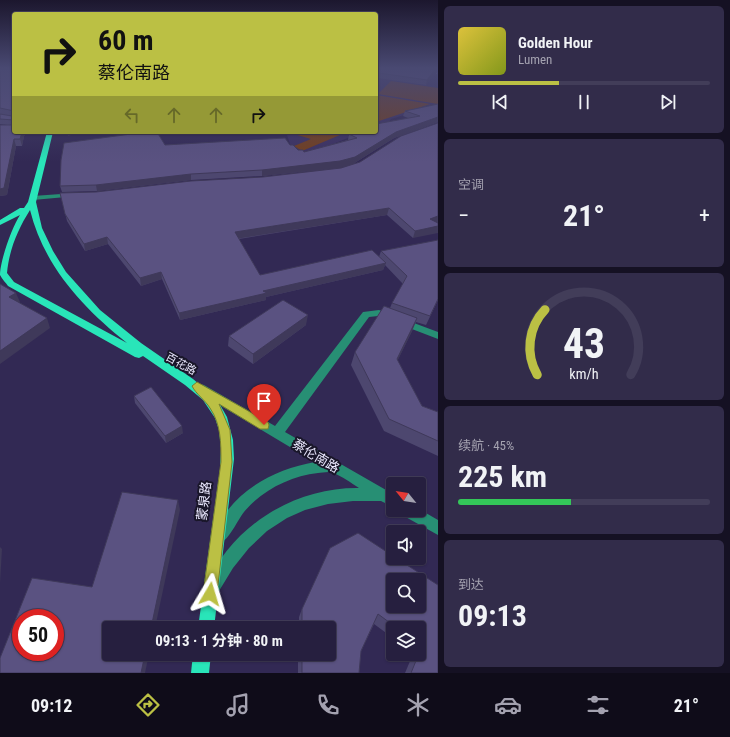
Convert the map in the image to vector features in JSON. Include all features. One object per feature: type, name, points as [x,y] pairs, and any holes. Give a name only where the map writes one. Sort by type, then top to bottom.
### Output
[{"type":"main road","name":"百花路","points":[[49,134],[32,200],[15,226],[4,263],[3,273],[11,284],[197,386]]},
{"type":"main road","name":"百花路","points":[[32,200],[39,231],[46,247],[69,283],[86,302],[132,342],[197,386]]},
{"type":"main road","points":[[0,223],[20,213],[32,200]]},
{"type":"main road","points":[[0,278],[11,284]]},
{"type":"main road","name":"蒙泉路","points":[[197,386],[214,404],[225,430],[226,440],[226,462],[207,621]]},
{"type":"main road","points":[[200,673],[201,661]]},
{"type":"street","points":[[32,200],[80,194]]},
{"type":"street","points":[[277,433],[366,314],[378,313],[438,336]]},
{"type":"street","name":"蔡伦南路","points":[[197,386],[386,498]]},
{"type":"street","points":[[216,545],[236,510],[264,485],[280,476],[297,470],[332,466]]},
{"type":"street","points":[[210,594],[221,572],[234,553],[265,523],[282,512],[320,498],[362,494],[386,499]]},
{"type":"street","points":[[419,517],[438,528]]},
{"type":"shaded area","points":[[378,99],[438,99],[438,107],[434,106],[391,119],[387,124],[378,128]]},
{"type":"shaded area","points":[[378,99],[402,99],[430,104],[378,121]]},
{"type":"shaded area","points":[[410,99],[438,99],[438,104]]},
{"type":"shaded area","points":[[286,134],[347,134],[350,137],[304,156],[291,147]]},
{"type":"shaded area","points":[[294,134],[342,134],[302,151],[294,146],[311,139]]},
{"type":"building","points":[[0,99],[12,99],[12,111],[0,108]]},
{"type":"building","points":[[438,104],[438,117],[396,132],[355,157],[340,161],[262,170],[191,174],[96,185],[60,186],[61,160],[64,143],[131,134],[158,134],[165,145],[285,138],[290,145],[293,145],[298,150],[303,150],[304,152],[357,138],[349,134],[378,134],[378,124],[420,116],[405,111]]},
{"type":"building","points":[[0,114],[12,116],[12,120],[0,119]]},
{"type":"building","points":[[438,123],[438,216],[430,219],[438,223],[438,226],[415,231],[389,208],[235,232],[260,275],[372,250],[386,263],[263,291],[267,293],[179,313],[161,272],[140,278],[107,237],[84,244],[65,214],[60,193],[96,192],[191,181],[263,177],[341,168],[360,162],[401,136]]},
{"type":"building","points":[[0,125],[12,125],[12,134],[21,134],[20,139],[14,139],[4,188],[0,189]]},
{"type":"building","points":[[438,240],[438,299],[430,316],[392,303],[407,276],[381,251]]},
{"type":"building","points":[[0,284],[16,293],[9,297],[47,318],[0,351]]},
{"type":"building","points":[[283,300],[308,315],[253,354],[229,336]]},
{"type":"building","points":[[384,306],[417,318],[397,359],[422,406],[438,412],[438,441],[389,419],[355,352]]},
{"type":"building","points":[[151,387],[182,426],[165,436],[134,396]]},
{"type":"building","points":[[122,492],[178,500],[152,621],[102,621],[102,661],[144,661],[141,673],[0,673],[0,658],[12,628],[12,661],[64,661],[64,609],[20,609],[32,578],[92,587]]},
{"type":"building","points":[[358,533],[386,551],[386,565],[407,565],[419,573],[386,573],[386,613],[426,613],[426,577],[438,585],[438,673],[411,673],[416,661],[426,661],[426,621],[388,621],[378,614],[361,651],[359,673],[302,673],[302,661],[336,661],[336,621],[302,621],[302,609],[330,548]]},
{"type":"route","points":[[210,594],[227,445],[225,430],[220,415],[214,404],[197,386],[264,425]]}]
